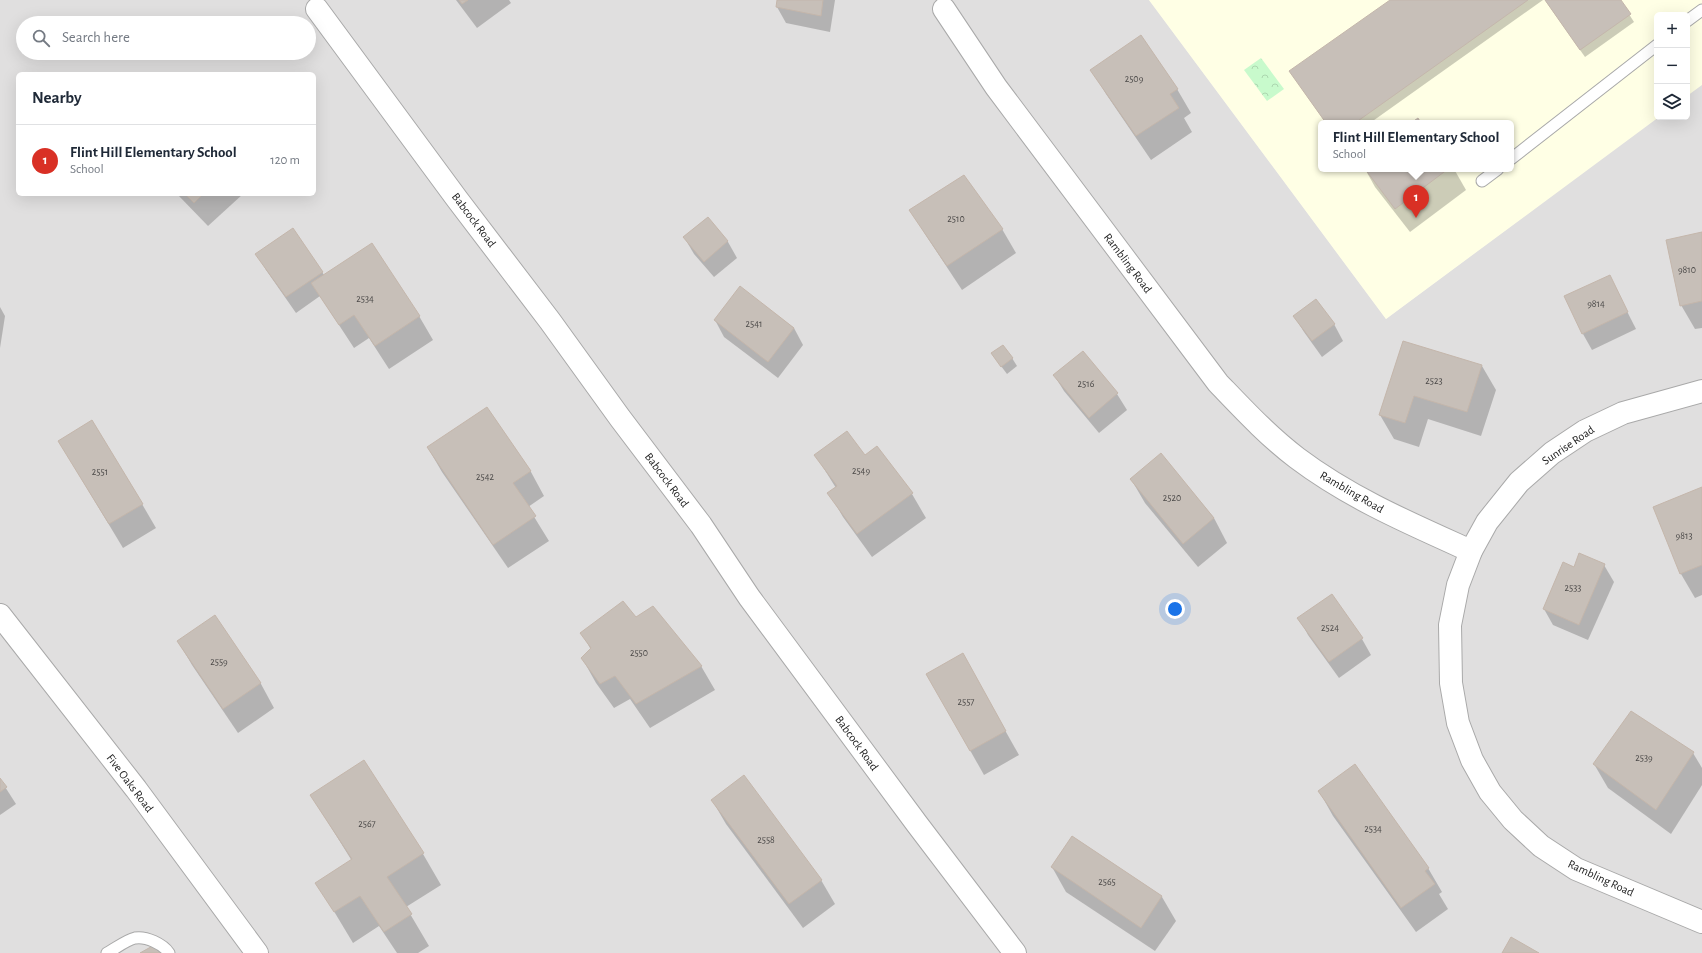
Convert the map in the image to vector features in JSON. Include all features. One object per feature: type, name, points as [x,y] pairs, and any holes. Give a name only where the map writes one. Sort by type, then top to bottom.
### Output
[{"type":"street","name":"Babcock Road","points":[[317,9],[701,525],[750,597],[912,818],[1015,953]]},
{"type":"street","name":"Rambling Road","points":[[944,9],[996,87],[1218,383],[1258,425],[1297,458],[1341,487],[1398,518],[1471,551],[1458,585],[1450,625],[1451,683],[1458,723],[1472,760],[1490,792],[1513,820],[1541,846],[1576,869],[1702,922]]},
{"type":"street","name":"Sunrise Road","points":[[1471,551],[1488,522],[1519,482],[1552,453],[1585,431],[1623,413],[1702,391]]},
{"type":"street","name":"Five Oaks Road","points":[[0,615],[136,789],[257,953]]},
{"type":"lane","points":[[1690,19],[1702,10]]},
{"type":"lane","points":[[1514,157],[1654,47]]},
{"type":"lane","points":[[1482,181],[1494,172]]},
{"type":"lane","points":[[107,953],[136,938],[151,940],[167,950],[169,953]]},
{"type":"shaded area","points":[[0,0],[1149,0],[1386,319],[1654,119],[1690,120],[1690,87],[1702,78],[1702,953],[0,953]]},
{"type":"shaded area","points":[[1149,0],[1702,0],[1702,85],[1690,94],[1690,12],[1654,12],[1655,120],[1386,319]]},
{"type":"green space","points":[[1261,58],[1284,89],[1267,101],[1244,70]]},
{"type":"building","points":[[459,0],[468,0],[462,4]]},
{"type":"building","points":[[777,0],[823,0],[821,16],[776,7]]},
{"type":"building","points":[[1390,0],[1528,0],[1359,120],[1324,120],[1289,71]]},
{"type":"building","points":[[1545,0],[1621,0],[1631,14],[1580,50]]},
{"type":"building","points":[[1141,35],[1178,89],[1170,94],[1179,108],[1136,136],[1090,70]]},
{"type":"building","points":[[1367,172],[1444,172],[1395,209]]},
{"type":"building","points":[[964,175],[1003,229],[947,266],[909,210]]},
{"type":"building","points":[[187,196],[201,196],[194,203]]},
{"type":"building","points":[[708,217],[728,241],[704,262],[683,237]]},
{"type":"building","points":[[293,228],[323,272],[286,297],[255,254]]},
{"type":"building","points":[[1702,232],[1702,301],[1680,306],[1666,240]]},
{"type":"building","points":[[372,243],[420,316],[375,346],[354,315],[339,325],[311,283]]},
{"type":"building","points":[[1610,275],[1628,312],[1582,334],[1564,296]]},
{"type":"building","points":[[740,286],[794,328],[768,362],[714,320]]},
{"type":"building","points":[[1316,299],[1335,324],[1312,341],[1293,316]]},
{"type":"building","points":[[1403,341],[1482,365],[1467,412],[1414,396],[1405,423],[1379,415]]},
{"type":"building","points":[[1003,345],[1013,358],[1001,367],[991,353]]},
{"type":"building","points":[[1083,351],[1118,393],[1089,418],[1053,375]]},
{"type":"building","points":[[487,407],[531,471],[513,483],[536,516],[493,545],[427,447]]},
{"type":"building","points":[[92,420],[143,504],[109,524],[58,441]]},
{"type":"building","points":[[847,431],[865,455],[877,446],[913,493],[857,534],[827,493],[837,486],[814,455]]},
{"type":"building","points":[[1161,453],[1214,518],[1183,544],[1130,479]]},
{"type":"building","points":[[1702,487],[1702,565],[1680,574],[1653,507]]},
{"type":"building","points":[[1579,553],[1605,564],[1579,625],[1543,609],[1563,562],[1574,567]]},
{"type":"building","points":[[1332,594],[1363,638],[1329,662],[1297,618]]},
{"type":"building","points":[[623,601],[636,617],[653,606],[702,666],[636,704],[615,676],[600,684],[581,658],[591,648],[580,633]]},
{"type":"building","points":[[215,615],[261,683],[223,709],[177,641]]},
{"type":"building","points":[[963,653],[1006,731],[970,751],[926,674]]},
{"type":"building","points":[[1631,711],[1694,752],[1656,810],[1593,764]]},
{"type":"building","points":[[364,760],[424,853],[387,877],[412,914],[384,932],[360,896],[334,912],[315,883],[352,859],[310,795]]},
{"type":"building","points":[[1355,764],[1429,868],[1425,871],[1435,884],[1401,908],[1318,791]]},
{"type":"building","points":[[744,775],[822,880],[789,904],[711,800]]},
{"type":"building","points":[[0,778],[7,787],[0,792]]},
{"type":"building","points":[[1072,836],[1162,896],[1141,928],[1051,867]]},
{"type":"building","points":[[1511,937],[1539,953],[1502,953]]},
{"type":"building","points":[[156,944],[161,953],[140,953]]},
{"type":"place","name":"Flint Hill Elementary School","points":[[1416,218]]}]
